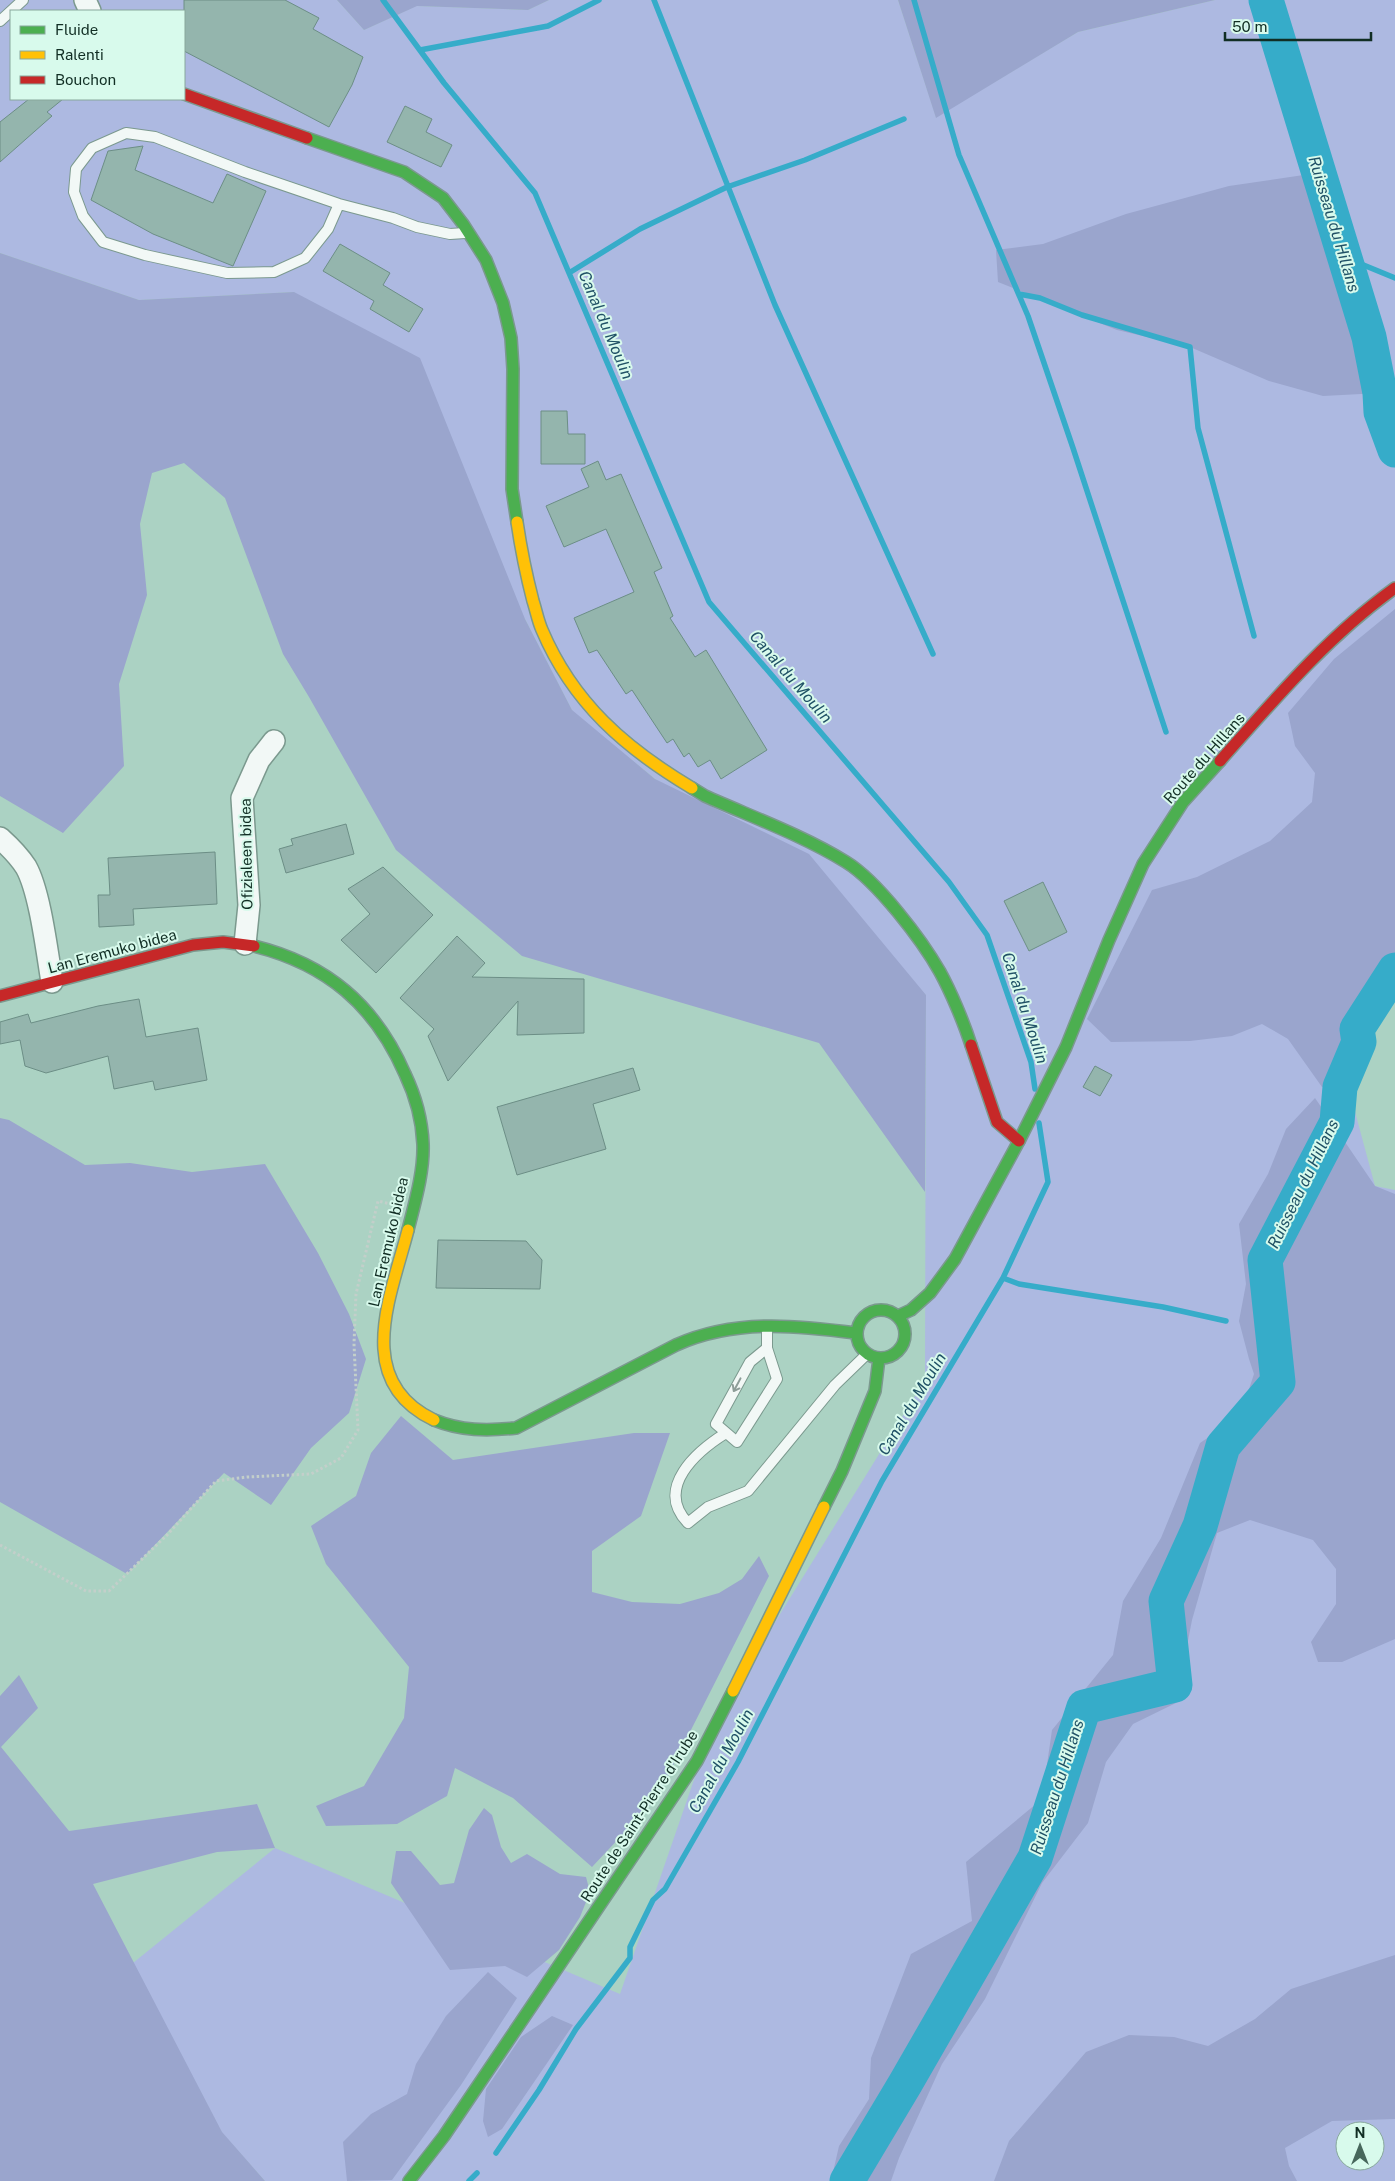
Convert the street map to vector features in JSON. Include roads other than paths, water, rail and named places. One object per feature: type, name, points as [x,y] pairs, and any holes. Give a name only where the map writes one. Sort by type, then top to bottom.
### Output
[{"type":"street","points":[[185,94],[404,172],[443,198],[468,232],[489,268],[503,303],[511,338],[512,489],[523,563],[541,629],[568,681],[595,715],[654,766],[705,796],[806,841],[848,863],[874,886],[901,916],[940,972],[970,1041],[997,1122],[1010,1135],[1020,1141],[955,1259],[930,1293],[910,1310],[898,1316]]},
{"type":"street","name":"Route du Hillans","points":[[1020,1141],[1066,1047],[1109,940],[1143,864],[1183,802],[1302,669],[1374,603],[1395,588]]},
{"type":"street","name":"Ofizialeen bidea","points":[[245,944],[249,905],[242,798],[259,760],[274,741]]},
{"type":"street","points":[[0,838],[13,850],[26,868],[34,888],[52,982]]},
{"type":"street","name":"Lan Eremuko bidea","points":[[0,996],[193,946],[222,942],[245,944],[303,961],[342,985],[362,1003],[378,1023],[399,1057],[421,1123],[423,1160],[386,1312],[382,1340],[385,1361],[393,1382],[410,1405],[433,1420],[458,1429],[488,1432],[516,1428],[669,1348],[695,1338],[733,1329],[816,1329],[856,1334]]},
{"type":"street","points":[[874,1311],[890,1312],[898,1316],[905,1331],[905,1340],[895,1354],[888,1358],[879,1358],[867,1354],[859,1345],[856,1334],[860,1321],[866,1314],[874,1311]]},
{"type":"street","name":"Route de Saint-Pierre d'Irube","points":[[409,2181],[444,2136],[697,1761],[740,1680],[842,1472],[875,1391],[879,1358]]},
{"type":"lane","points":[[12,10],[23,0]]},
{"type":"lane","points":[[0,20],[10,11]]},
{"type":"lane","points":[[339,204],[328,229],[305,258],[274,272],[227,273],[145,255],[103,242],[83,216],[74,192],[76,169],[92,148],[126,133],[155,137],[246,172],[339,204],[393,218],[417,227],[450,234],[468,232]]},
{"type":"lane","points":[[767,1328],[767,1348],[777,1380],[737,1442],[716,1424],[750,1362],[767,1348]]},
{"type":"lane","points":[[726,1433],[707,1445],[680,1476],[675,1490],[676,1505],[681,1516],[688,1523],[708,1507],[748,1491],[836,1385],[867,1354]]},
{"type":"waterway","name":"Canal du Moulin","points":[[383,0],[444,83],[535,193],[709,602],[949,882],[987,935],[1031,1062],[1035,1089]]},
{"type":"waterway","points":[[420,50],[548,26],[599,0]]},
{"type":"waterway","points":[[654,0],[775,305],[933,654]]},
{"type":"waterway","points":[[914,0],[959,155],[1028,316],[1166,732]]},
{"type":"waterway","name":"Ruisseau du Hillans","points":[[1266,0],[1369,337],[1380,393],[1381,412],[1395,450]]},
{"type":"waterway","points":[[569,273],[640,229],[727,187],[805,160],[904,119]]},
{"type":"waterway","points":[[1344,257],[1395,278]]},
{"type":"waterway","points":[[1019,294],[1040,298],[1082,315],[1190,347],[1198,428],[1254,636]]},
{"type":"waterway","name":"Ruisseau du Hillans","points":[[847,2181],[1035,1858],[1084,1707],[1175,1685],[1166,1601],[1200,1526],[1223,1446],[1278,1382],[1265,1260],[1337,1122],[1340,1087],[1359,1042],[1357,1029],[1395,970]]},
{"type":"waterway","name":"Canal du Moulin","points":[[496,2153],[539,2090],[576,2029],[630,1958],[630,1947],[653,1900],[665,1889],[738,1762],[882,1481],[1003,1278],[1048,1182],[1039,1123]]},
{"type":"waterway","points":[[1003,1278],[1019,1284],[1163,1307],[1226,1321]]},
{"type":"waterway","name":"Canal du Moulin","points":[[469,2181],[477,2173]]}]
